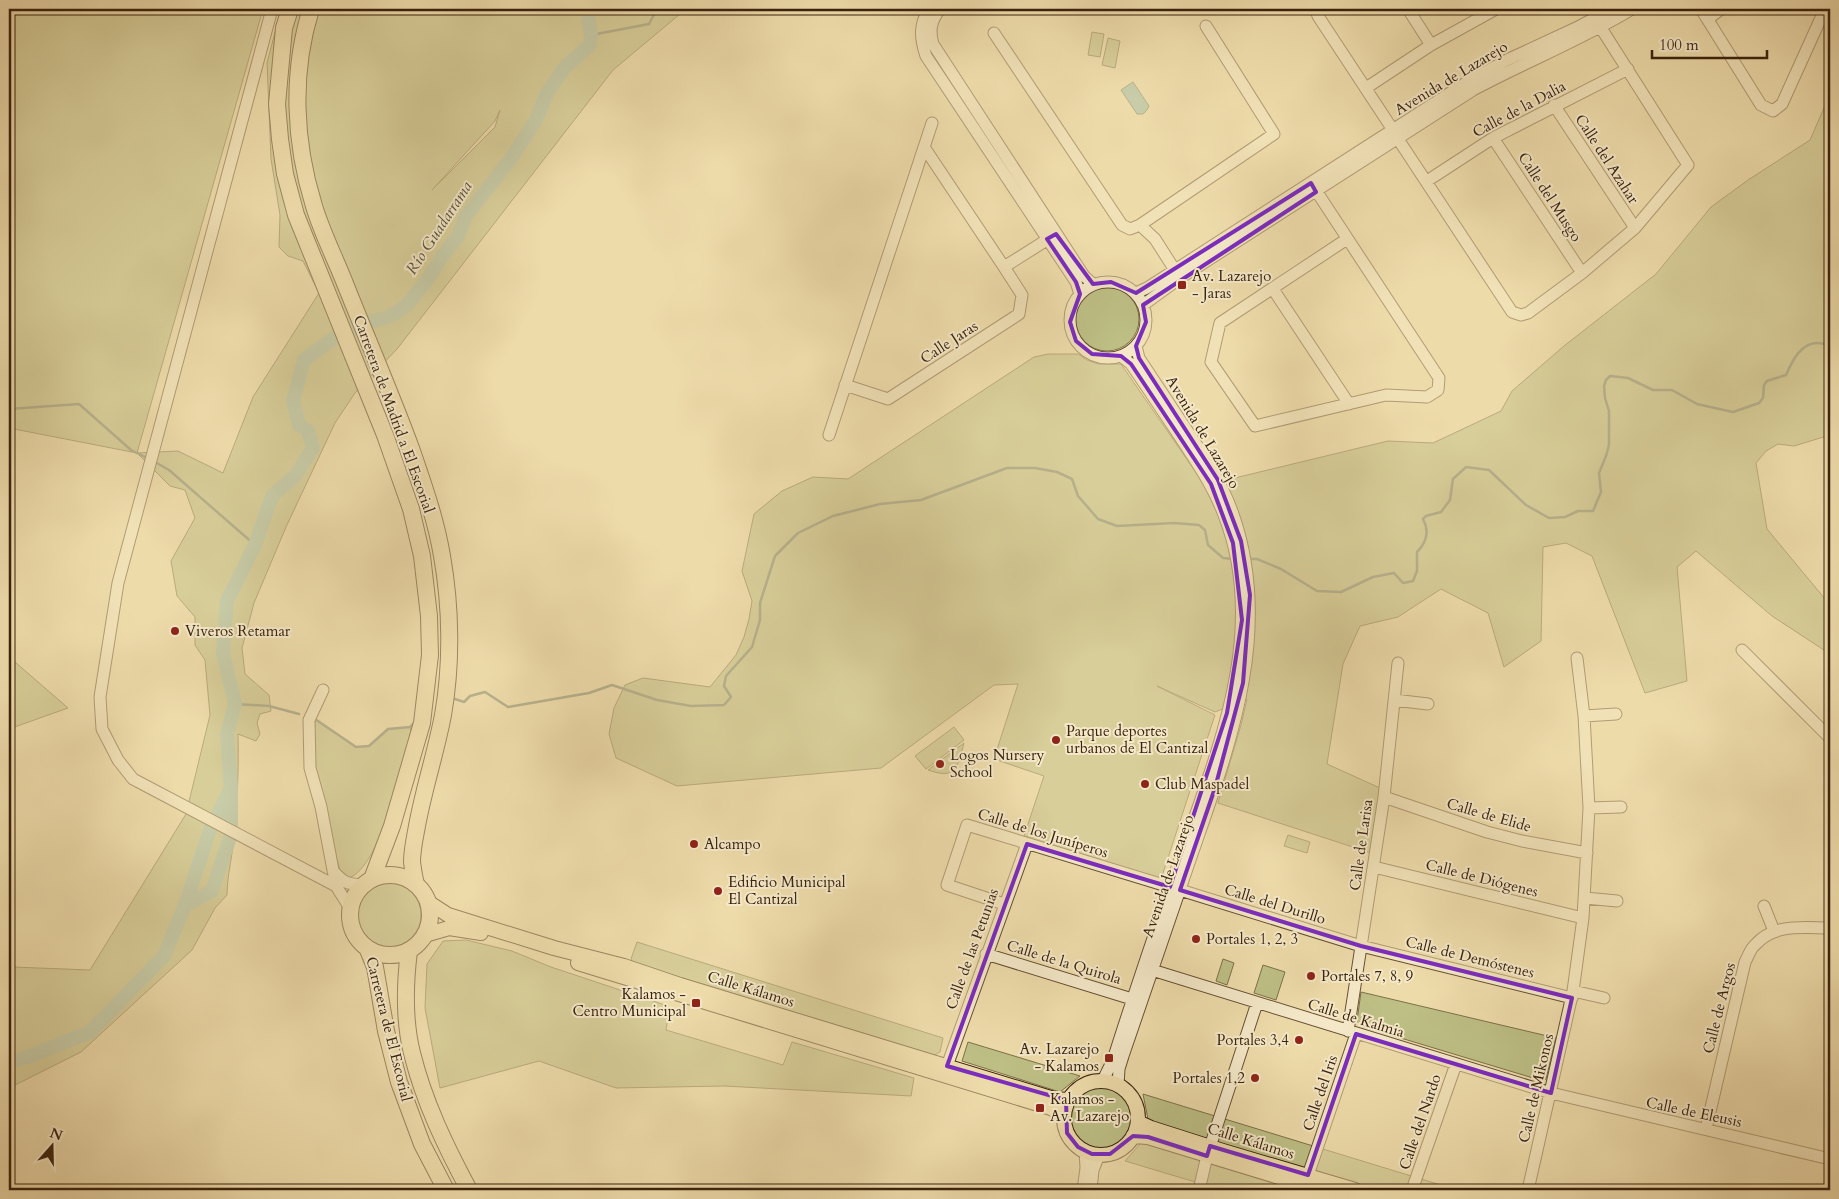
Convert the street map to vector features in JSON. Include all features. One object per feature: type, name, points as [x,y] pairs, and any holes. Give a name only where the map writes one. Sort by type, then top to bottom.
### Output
[{"type":"highway","name":"Carretera de Madrid a El Escorial","points":[[290,9],[284,28],[277,104],[287,182],[296,215],[385,435],[411,509],[422,556],[429,616],[430,655],[423,715],[392,826],[368,882]]},
{"type":"highway","name":"Carretera de Madrid a El Escorial","points":[[311,9],[304,33],[297,105],[304,170],[315,208],[403,428],[430,502],[442,556],[448,612],[449,653],[442,715],[422,797],[412,850],[416,884]]},
{"type":"highway","points":[[394,875],[406,878],[416,884],[428,902],[430,913],[429,925],[425,935],[409,951],[398,955],[387,956],[368,950],[358,940],[352,930],[349,919],[352,899],[368,882],[383,876],[394,875]]},
{"type":"highway","name":"Carretera de El Escorial","points":[[368,950],[375,967],[386,1031],[399,1082],[422,1144],[446,1190]]},
{"type":"highway","name":"Carretera de El Escorial","points":[[409,951],[406,974],[406,999],[412,1053],[432,1116],[469,1190]]},
{"type":"main road","name":"Calle Kálamos","points":[[428,902],[448,915],[554,948],[624,966],[680,985],[1054,1099],[1068,1100]]},
{"type":"main road","name":"Calle Kálamos","points":[[425,935],[449,928],[478,932],[1051,1108],[1064,1116]]},
{"type":"main road","points":[[1103,1080],[1118,1085],[1126,1090],[1136,1104],[1138,1122],[1133,1136],[1127,1144],[1110,1154],[1100,1155],[1085,1151],[1067,1133],[1064,1116],[1068,1100],[1086,1083],[1103,1080]]},
{"type":"main road","name":"Calle Kálamos","points":[[1138,1122],[1208,1151],[1322,1190]]},
{"type":"main road","name":"Calle Kálamos","points":[[1133,1136],[1148,1137],[1208,1151]]},
{"type":"main road","name":"Calle Kálamos","points":[[1305,1184],[1355,1190]]},
{"type":"street","points":[[272,9],[118,583],[100,697],[102,729],[118,760],[133,779],[336,886]]},
{"type":"street","points":[[929,9],[921,27],[921,38],[926,56],[937,64],[1052,237],[1076,282],[1080,294]]},
{"type":"street","points":[[937,64],[930,33],[931,25],[940,9]]},
{"type":"street","points":[[1316,9],[1318,16],[1396,134]]},
{"type":"street","points":[[1408,9],[1431,45]]},
{"type":"street","points":[[1366,88],[1431,45],[1496,9]]},
{"type":"street","name":"Avenida de Lazarejo","points":[[1136,294],[1178,274],[1396,134],[1513,68],[1601,28],[1632,9]]},
{"type":"street","points":[[1700,9],[1761,105],[1773,111],[1782,104],[1825,9]]},
{"type":"street","points":[[1708,19],[1722,9]]},
{"type":"street","name":"Avenida de Lazarejo","points":[[1396,134],[1467,82],[1605,11]]},
{"type":"street","points":[[994,33],[1122,225],[1130,229],[1140,225],[1274,134],[1206,26]]},
{"type":"street","name":"Avenida de Lazarejo","points":[[1396,134],[1512,312],[1521,315],[1528,314],[1582,273],[1635,228],[1688,165],[1601,28]]},
{"type":"street","name":"Calle de la Dalia","points":[[1427,181],[1493,138],[1628,70]]},
{"type":"street","name":"Calle del Azahar","points":[[1554,106],[1635,228]]},
{"type":"street","points":[[829,435],[932,122]]},
{"type":"street","name":"Calle del Musgo","points":[[1493,138],[1582,273]]},
{"type":"street","name":"Calle Jaras","points":[[845,385],[888,399],[1019,314],[1022,295],[924,147]]},
{"type":"street","points":[[1314,187],[1440,378],[1438,390],[1428,397],[1386,395],[1255,426],[1211,362],[1220,323],[1348,239]]},
{"type":"street","points":[[1140,225],[1155,239],[1178,274]]},
{"type":"street","points":[[1004,266],[1052,237]]},
{"type":"street","points":[[1052,237],[1084,276],[1093,284]]},
{"type":"street","name":"Avenida de Lazarejo","points":[[1143,305],[1178,274]]},
{"type":"street","points":[[1111,282],[1129,288],[1136,294],[1143,305],[1146,322],[1142,339],[1136,346],[1121,356],[1112,358],[1096,356],[1083,349],[1076,341],[1070,322],[1072,307],[1080,294],[1093,284],[1111,282]]},
{"type":"street","points":[[1273,289],[1349,404]]},
{"type":"street","name":"Avenida de Lazarejo","points":[[1103,1080],[1110,1066],[1132,999],[1215,788],[1239,682],[1249,649],[1251,620],[1247,572],[1241,541],[1232,513],[1139,358],[1136,346]]},
{"type":"street","name":"Avenida de Lazarejo","points":[[1121,356],[1131,364],[1215,482]]},
{"type":"street","points":[[1742,650],[1830,738]]},
{"type":"street","name":"Calle de Mikonos","points":[[1528,1190],[1572,995],[1585,898],[1589,808],[1584,716],[1577,658]]},
{"type":"street","name":"Calle de Larisa","points":[[1352,1032],[1361,946],[1384,797],[1398,663]]},
{"type":"street","points":[[323,690],[309,720],[310,768],[321,807],[336,886],[350,908]]},
{"type":"street","points":[[1394,700],[1428,704]]},
{"type":"street","points":[[1584,716],[1616,714]]},
{"type":"street","name":"Calle de Elide","points":[[1384,797],[1487,832],[1522,841],[1587,853]]},
{"type":"street","points":[[1589,808],[1621,807]]},
{"type":"street","name":"Calle de los Juníperos","points":[[1004,904],[947,885],[967,825],[1175,889]]},
{"type":"street","name":"Calle de las Petunias","points":[[947,1066],[1027,844]]},
{"type":"street","name":"Calle de Diógenes","points":[[1374,868],[1583,918]]},
{"type":"street","points":[[333,870],[342,881],[351,884],[368,882]]},
{"type":"street","name":"Avenida de Lazarejo","points":[[1118,1085],[1121,1063],[1152,970],[1175,889]]},
{"type":"street","name":"Calle del Durillo","points":[[1175,889],[1361,946]]},
{"type":"street","points":[[1585,898],[1617,901]]},
{"type":"street","points":[[1764,906],[1774,931]]},
{"type":"street","name":"Calle de Argos","points":[[1706,1129],[1745,962],[1754,946],[1768,933],[1782,928],[1830,928]]},
{"type":"street","name":"Calle de Demóstenes","points":[[1361,946],[1572,995]]},
{"type":"street","name":"Calle de la Quirola","points":[[986,954],[1132,999]]},
{"type":"street","name":"Calle de Kalmia","points":[[1152,970],[1550,1093]]},
{"type":"street","points":[[1572,995],[1604,998]]},
{"type":"street","points":[[1199,1190],[1208,1151],[1257,1003]]},
{"type":"street","name":"Calle del Iris","points":[[1305,1184],[1352,1032]]},
{"type":"street","name":"Calle del Nardo","points":[[1412,1190],[1456,1064]]},
{"type":"street","name":"Calle de Eleusis","points":[[1550,1093],[1830,1159]]},
{"type":"street","points":[[1083,1190],[1086,1168],[1085,1151]]},
{"type":"street","points":[[1091,1190],[1093,1170],[1100,1155]]},
{"type":"highlighted area","points":[[1311,183],[1316,192],[1143,305],[1146,322],[1136,346],[1139,358],[1218,480],[1241,541],[1250,595],[1243,683],[1215,788],[1180,890],[1361,946],[1572,998],[1551,1093],[1356,1034],[1308,1175],[1210,1146],[1207,1156],[1148,1137],[1133,1136],[1110,1154],[1092,1154],[1078,1147],[1067,1133],[1066,1100],[947,1066],[1004,904],[1027,844],[1170,887],[1227,713],[1242,620],[1233,543],[1211,484],[1131,364],[1121,356],[1092,354],[1076,341],[1070,322],[1080,294],[1076,282],[1047,239],[1056,234],[1093,284],[1111,282],[1136,293]]},
{"type":"green space","points":[[9,9],[263,9],[137,453],[9,428]]},
{"type":"green space","points":[[281,9],[686,9],[613,70],[397,349],[355,393],[335,423],[286,527],[254,603],[242,648],[245,674],[269,695],[271,711],[260,714],[257,723],[260,734],[256,741],[238,734],[236,808],[227,895],[215,908],[192,950],[81,1052],[9,1088],[9,970],[13,967],[90,970],[186,814],[210,715],[205,660],[195,645],[195,617],[177,596],[171,561],[195,518],[185,490],[170,486],[137,453],[178,451],[223,473],[253,397],[319,293],[303,261],[288,256],[279,247],[280,215],[271,159],[267,63]],"holes":[[[500,110],[495,127],[432,190],[495,121]]]},
{"type":"green space","points":[[1092,32],[1104,34],[1100,57],[1088,55]]},
{"type":"green space","points":[[1108,38],[1120,41],[1115,68],[1102,65]]},
{"type":"green space","points":[[1830,94],[1830,435],[1794,446],[1778,444],[1766,451],[1756,463],[1767,529],[1830,605],[1830,654],[1772,616],[1696,551],[1677,567],[1687,681],[1645,693],[1592,556],[1566,543],[1543,547],[1541,641],[1504,667],[1488,613],[1441,589],[1398,617],[1360,626],[1343,664],[1327,764],[1380,788],[1371,853],[1218,803],[1247,699],[1215,712],[1157,686],[1215,715],[1161,879],[1024,836],[1044,776],[994,759],[1018,684],[994,685],[881,768],[677,786],[616,758],[609,734],[614,708],[625,685],[643,678],[710,687],[736,655],[744,637],[752,601],[742,571],[754,514],[782,491],[813,477],[848,479],[1034,357],[1048,354],[1078,354],[1098,364],[1121,364],[1206,487],[1214,483],[1388,441],[1433,443],[1501,411],[1512,391],[1564,346],[1656,274],[1711,207],[1748,180],[1810,140]]},
{"type":"green space","points":[[1107,287],[1119,289],[1130,296],[1137,307],[1139,319],[1137,331],[1130,342],[1119,349],[1107,351],[1095,349],[1084,342],[1077,331],[1075,319],[1077,307],[1084,296],[1095,289]]},
{"type":"green space","points":[[9,656],[15,662],[68,708],[9,729]]},
{"type":"green space","points":[[315,719],[356,747],[369,746],[388,729],[410,727],[411,731],[381,835],[361,870],[349,878],[343,876],[340,870],[310,766]]},
{"type":"green space","points":[[954,727],[964,740],[926,769],[915,756]]},
{"type":"green space","points":[[964,743],[960,759],[954,770],[945,774],[928,770]]},
{"type":"green space","points":[[1288,835],[1310,842],[1307,853],[1284,846]]},
{"type":"green space","points":[[389,883],[407,889],[415,897],[421,915],[415,933],[407,941],[389,947],[371,941],[363,933],[357,915],[363,897],[371,889]]},
{"type":"green space","points":[[466,940],[512,951],[551,967],[665,1005],[669,1012],[666,1030],[783,1065],[792,1042],[914,1078],[911,1096],[724,1086],[616,1088],[539,1061],[440,1088],[425,1008],[427,964],[443,941]]},
{"type":"green space","points":[[637,942],[943,1038],[940,1052],[934,1055],[633,963],[631,959]]},
{"type":"green space","points":[[1223,959],[1234,963],[1227,985],[1216,981]]},
{"type":"green space","points":[[1263,965],[1285,972],[1276,1000],[1254,993]]},
{"type":"green space","points":[[1361,992],[1556,1038],[1546,1079],[1543,1081],[1361,1026],[1357,1021]]},
{"type":"green space","points":[[968,1042],[1080,1076],[1060,1092],[962,1061]]},
{"type":"green space","points":[[1101,1084],[1114,1087],[1125,1094],[1132,1105],[1135,1118],[1132,1131],[1125,1142],[1114,1149],[1101,1152],[1088,1149],[1077,1142],[1070,1131],[1067,1118],[1070,1105],[1077,1094],[1088,1087]]},
{"type":"green space","points":[[1143,1094],[1457,1190],[1222,1190],[1125,1161],[1140,1144],[1148,1119]]},
{"type":"shaded area","points":[[1133,82],[1149,106],[1143,114],[1137,114],[1121,90]]},
{"type":"waterway","name":"Río Guadarrama","points":[[9,1062],[33,1055],[90,1032],[164,956],[185,905],[210,830],[231,788],[227,734],[235,704],[223,653],[227,601],[255,545],[272,496],[295,476],[313,448],[308,431],[299,425],[293,401],[304,360],[333,339],[364,323],[389,317],[406,306],[427,280],[458,236],[466,216],[512,157],[536,120],[547,93],[565,67],[590,45],[591,35],[587,9]]},
{"type":"waterway","points":[[591,35],[649,24],[657,9]]},
{"type":"waterway","points":[[1247,559],[1257,559],[1281,569],[1317,591],[1341,592],[1373,577],[1394,573],[1403,583],[1413,581],[1417,571],[1417,552],[1423,545],[1427,533],[1423,519],[1426,516],[1441,512],[1450,500],[1453,479],[1466,467],[1489,470],[1526,505],[1549,518],[1565,517],[1578,511],[1593,511],[1601,492],[1599,473],[1609,445],[1609,411],[1604,386],[1610,376],[1628,378],[1653,390],[1672,390],[1697,404],[1733,412],[1759,403],[1763,398],[1764,385],[1767,381],[1786,375],[1802,349],[1814,343],[1830,346]]},
{"type":"waterway","points":[[9,409],[79,404],[131,450],[147,458]]},
{"type":"waterway","points":[[155,462],[169,470],[255,545]]},
{"type":"waterway","points":[[452,698],[464,702],[470,696],[485,692],[508,707],[589,693],[612,685],[657,700],[691,706],[724,705],[731,697],[724,686],[726,676],[752,647],[760,620],[760,603],[775,556],[798,533],[833,516],[880,504],[921,500],[1007,468],[1035,468],[1057,472],[1072,479],[1078,496],[1098,519],[1117,526],[1174,523],[1199,525],[1205,530],[1208,545],[1223,558],[1234,559]]},
{"type":"waterway","points":[[235,704],[269,706],[299,714]]},
{"type":"waterway","points":[[315,719],[356,747],[369,746],[388,729],[410,727],[414,723]]},
{"type":"waterway","name":"Río Guadarrama","points":[[185,905],[212,891],[231,834],[231,791]]},
{"type":"place","name":"Av. Lazarejo - Jaras","points":[[1182,285]]},
{"type":"place","name":"Viveros Retamar","points":[[175,631]]},
{"type":"place","name":"Parque deportes urbanos de El Cantizal","points":[[1056,740]]},
{"type":"place","name":"Logos Nursery School","points":[[940,764]]},
{"type":"place","name":"Club Maspadel","points":[[1145,784]]},
{"type":"place","name":"Alcampo","points":[[694,844]]},
{"type":"place","name":"Edificio Municipal El Cantizal","points":[[718,891]]},
{"type":"place","name":"Portales 1, 2, 3","points":[[1196,939]]},
{"type":"place","name":"Portales 7, 8, 9","points":[[1311,976]]},
{"type":"place","name":"Kalamos - Centro Municipal","points":[[696,1003]]},
{"type":"place","name":"Portales 3,4","points":[[1299,1040]]},
{"type":"place","name":"Av. Lazarejo - Kalamos","points":[[1109,1058]]},
{"type":"place","name":"Portales 1,2","points":[[1255,1078]]},
{"type":"place","name":"Kalamos - Av. Lazarejo","points":[[1040,1108]]}]
